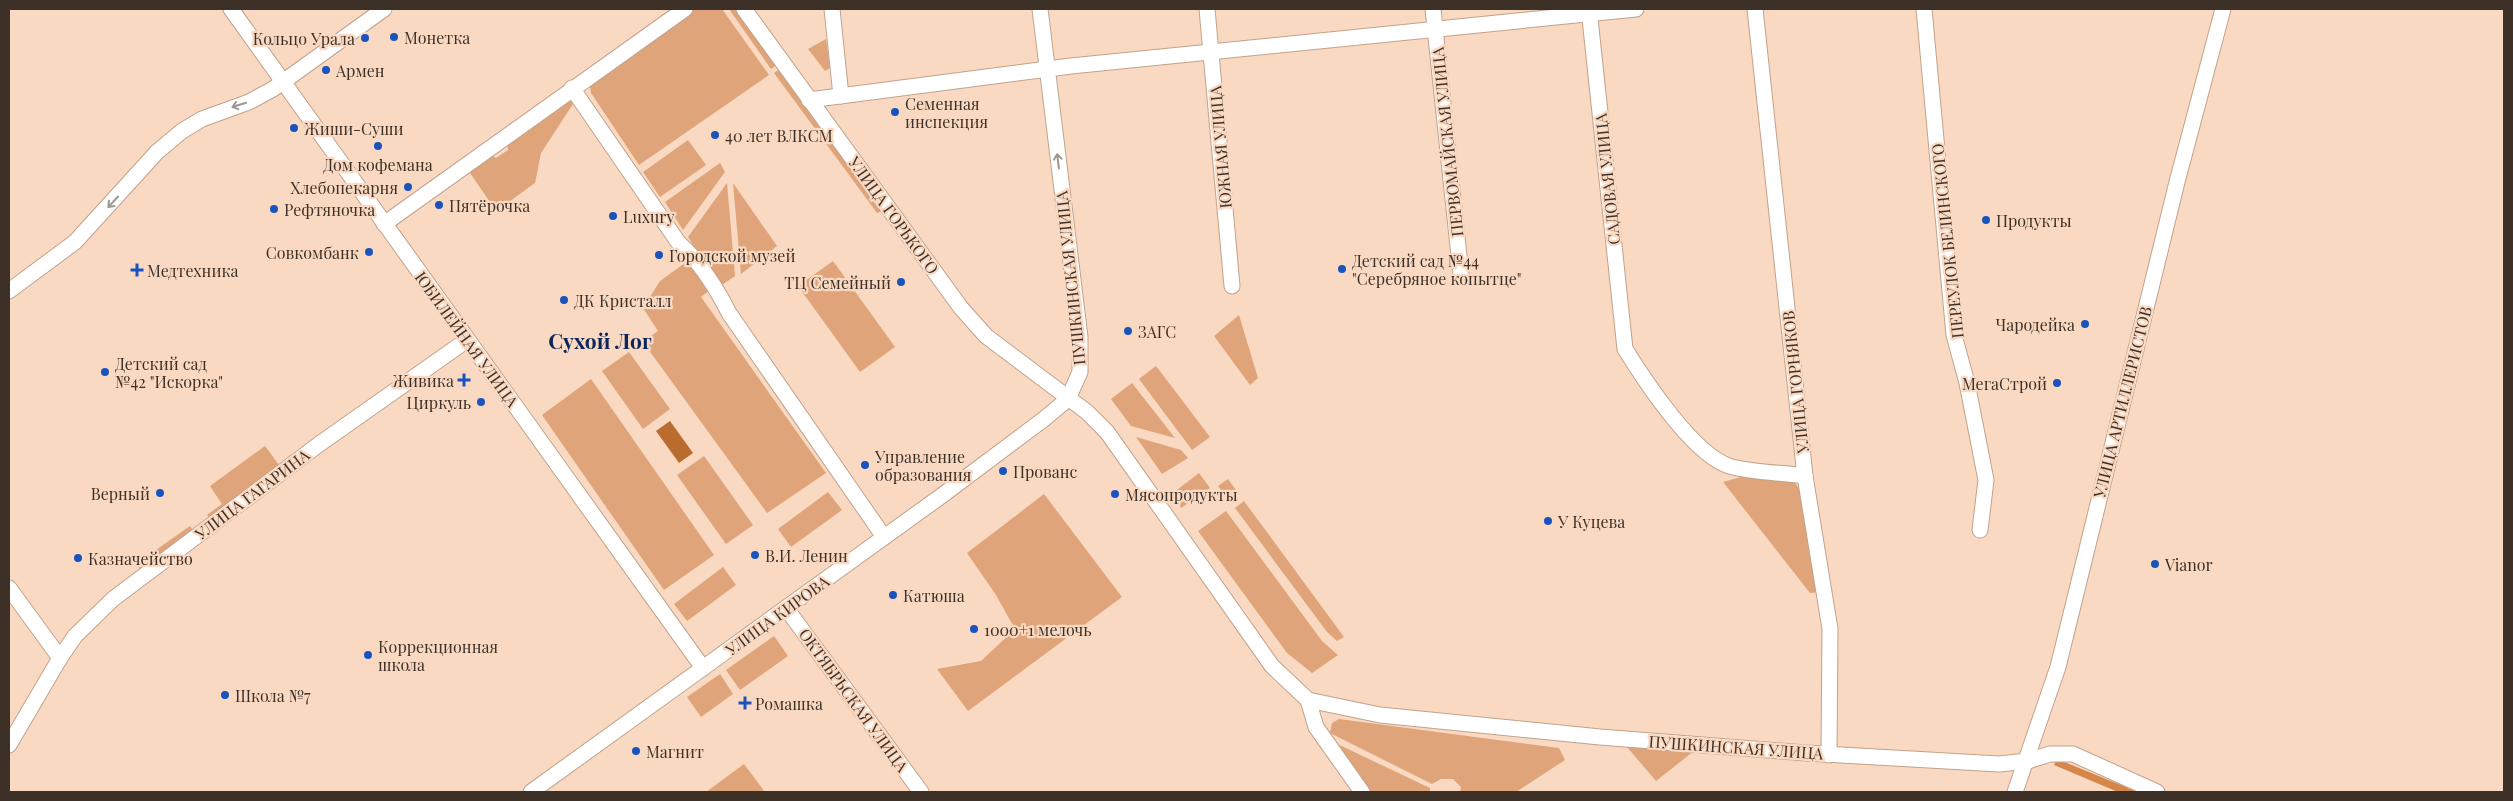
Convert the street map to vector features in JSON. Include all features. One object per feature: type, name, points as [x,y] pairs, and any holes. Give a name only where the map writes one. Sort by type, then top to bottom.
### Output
[{"type":"street","name":"ЮБИЛЕЙНАЯ УЛИЦА","points":[[231,9],[703,668]]},
{"type":"street","points":[[9,292],[75,242],[157,152],[182,131],[202,119],[249,102],[282,82],[384,9]]},
{"type":"street","points":[[384,224],[685,9]]},
{"type":"street","name":"УЛИЦА ГОРЬКОГО","points":[[744,9],[961,308],[986,336],[1068,399]]},
{"type":"street","points":[[832,9],[841,96]]},
{"type":"street","name":"ПУШКИНСКАЯ УЛИЦА","points":[[1040,9],[1080,337],[1080,372],[1068,399]]},
{"type":"street","name":"ЮЖНАЯ УЛИЦА","points":[[1207,9],[1232,286]]},
{"type":"street","name":"ПЕРВОМАЙСКАЯ УЛИЦА","points":[[1433,9],[1461,275]]},
{"type":"street","points":[[809,100],[1047,69],[1211,53],[1589,11],[1636,9]]},
{"type":"street","name":"УЛИЦА ГОРНЯКОВ","points":[[1755,9],[1805,476],[1830,629],[1830,755]]},
{"type":"street","name":"ПЕРЕУЛОК БЕЛИНСКОГО","points":[[1924,9],[1954,335],[1967,383],[1986,480],[1980,530]]},
{"type":"street","name":"УЛИЦА АРТИЛЛЕРИСТОВ","points":[[2015,792],[2028,761],[2058,667],[2177,182],[2223,9]]},
{"type":"street","name":"САДОВАЯ УЛИЦА","points":[[1589,11],[1625,349],[1643,378],[1708,454],[1729,466],[1805,476]]},
{"type":"street","points":[[572,88],[678,242],[690,253],[720,296],[729,313],[884,537]]},
{"type":"street","name":"УЛИЦА ГАГАРИНА","points":[[9,745],[75,636],[113,599],[318,445],[467,340]]},
{"type":"street","points":[[1068,399],[1107,432],[1272,666],[1308,700],[1316,727],[1362,792]]},
{"type":"street","name":"УЛИЦА КИРОВА","points":[[531,792],[884,537],[1068,399]]},
{"type":"street","points":[[9,588],[60,658]]},
{"type":"street","name":"ОКТЯБРЬСКАЯ УЛИЦА","points":[[786,608],[921,792]]},
{"type":"street","name":"ПУШКИНСКАЯ УЛИЦА","points":[[1308,700],[1380,714],[1600,737],[1830,755],[1999,764],[2028,761],[2050,754],[2073,754],[2157,792]]},
{"type":"shaded area","points":[[691,9],[722,9],[769,75],[639,165],[591,93],[590,86]]},
{"type":"shaded area","points":[[729,9],[738,9],[778,64],[771,69]]},
{"type":"shaded area","points":[[826,39],[830,68],[825,71],[808,49]]},
{"type":"shaded area","points":[[781,68],[883,208],[880,212],[877,213],[774,73]]},
{"type":"shaded area","points":[[568,97],[573,104],[541,153],[535,183],[496,211],[468,170],[490,154],[496,158],[508,150],[507,142]]},
{"type":"shaded area","points":[[688,140],[706,165],[660,197],[643,172]]},
{"type":"shaded area","points":[[720,163],[725,172],[683,230],[665,202]]},
{"type":"shaded area","points":[[727,183],[735,276],[719,287],[688,237]]},
{"type":"shaded area","points":[[733,183],[777,246],[741,274]]},
{"type":"shaded area","points":[[689,260],[710,290],[701,297],[826,473],[767,513],[643,342],[658,331],[643,308],[660,281]]},
{"type":"shaded area","points":[[833,261],[895,347],[860,372],[798,286]]},
{"type":"shaded area","points":[[1239,315],[1258,378],[1250,385],[1214,336]]},
{"type":"shaded area","points":[[629,352],[670,409],[643,429],[602,371]]},
{"type":"shaded area","points":[[1156,366],[1210,437],[1192,450],[1139,379]]},
{"type":"shaded area","points":[[591,379],[714,555],[664,590],[542,415]]},
{"type":"shaded area","points":[[1132,383],[1175,438],[1131,426],[1111,399]]},
{"type":"shaded area","points":[[670,421],[693,453],[679,463],[656,431]]},
{"type":"shaded area","points":[[1136,437],[1181,450],[1188,458],[1162,474]]},
{"type":"shaded area","points":[[265,446],[282,469],[210,520],[207,515],[222,504],[210,486]]},
{"type":"shaded area","points":[[704,456],[753,525],[726,544],[677,475]]},
{"type":"shaded area","points":[[1199,473],[1210,488],[1181,508],[1173,493]]},
{"type":"shaded area","points":[[1762,476],[1794,482],[1803,493],[1821,592],[1810,593],[1723,482],[1741,477]]},
{"type":"shaded area","points":[[1228,479],[1239,494],[1229,501],[1218,486]]},
{"type":"shaded area","points":[[828,492],[842,510],[791,547],[778,529]]},
{"type":"shaded area","points":[[1044,494],[1122,597],[968,711],[937,669],[981,661],[1015,629],[996,595],[967,553]]},
{"type":"shaded area","points":[[1244,501],[1344,637],[1337,641],[1327,632],[1235,508]]},
{"type":"shaded area","points":[[1226,511],[1322,641],[1338,655],[1312,673],[1287,653],[1198,531]]},
{"type":"shaded area","points":[[190,526],[194,532],[140,570],[136,564]]},
{"type":"shaded area","points":[[723,567],[736,585],[687,621],[674,604]]},
{"type":"shaded area","points":[[774,636],[788,656],[740,690],[726,670]]},
{"type":"shaded area","points":[[720,674],[733,694],[701,717],[687,697]]},
{"type":"shaded area","points":[[1339,719],[1559,748],[1565,760],[1516,792],[1460,792],[1461,787],[1453,779],[1441,779],[1432,784],[1330,733],[1332,723]]},
{"type":"shaded area","points":[[1333,742],[1430,788],[1430,792],[1368,792]]},
{"type":"shaded area","points":[[1627,747],[1694,751],[1656,781]]},
{"type":"shaded area","points":[[2057,759],[2138,792],[2118,792],[2054,765]]},
{"type":"shaded area","points":[[744,764],[765,792],[706,792]]},
{"type":"place","name":"Монетка","points":[[394,37]]},
{"type":"place","name":"Кольцо Урала","points":[[365,38]]},
{"type":"place","name":"Армен","points":[[326,70]]},
{"type":"place","name":"Семенная инспекция","points":[[895,112]]},
{"type":"place","name":"Жиши-Суши","points":[[294,128]]},
{"type":"place","name":"40 лет ВЛКСМ","points":[[715,135]]},
{"type":"place","name":"Дом кофемана","points":[[378,146]]},
{"type":"place","name":"Хлебопекарня","points":[[408,187]]},
{"type":"place","name":"Пятёрочка","points":[[439,205]]},
{"type":"place","name":"Рефтяночка","points":[[274,209]]},
{"type":"place","name":"Luxury","points":[[613,216]]},
{"type":"place","name":"Продукты","points":[[1986,220]]},
{"type":"place","name":"Совкомбанк","points":[[369,252]]},
{"type":"place","name":"Городской музей","points":[[659,255]]},
{"type":"place","name":"Детский сад №44 \"Серебряное копытце\"","points":[[1342,269]]},
{"type":"place","name":"Медтехника","points":[[137,270]]},
{"type":"place","name":"ТЦ Семейный","points":[[901,282]]},
{"type":"place","name":"ДК Кристалл","points":[[564,300]]},
{"type":"place","name":"Чародейка","points":[[2085,324]]},
{"type":"place","name":"ЗАГС","points":[[1128,331]]},
{"type":"place","name":"Детский сад №42 \"Искорка\"","points":[[105,372]]},
{"type":"place","name":"Живика","points":[[464,380]]},
{"type":"place","name":"МегаСтрой","points":[[2057,383]]},
{"type":"place","name":"Циркуль","points":[[481,402]]},
{"type":"place","name":"Управление образования","points":[[865,465]]},
{"type":"place","name":"Прованс","points":[[1003,471]]},
{"type":"place","name":"Верный","points":[[160,493]]},
{"type":"place","name":"Мясопродукты","points":[[1115,494]]},
{"type":"place","name":"У Куцева","points":[[1548,521]]},
{"type":"place","name":"В.И. Ленин","points":[[755,555]]},
{"type":"place","name":"Казначейство","points":[[78,558]]},
{"type":"place","name":"Vianor","points":[[2155,564]]},
{"type":"place","name":"Катюша","points":[[893,595]]},
{"type":"place","name":"1000+1 мелочь","points":[[974,629]]},
{"type":"place","name":"Коррекционная школа","points":[[368,655]]},
{"type":"place","name":"Школа №7","points":[[225,695]]},
{"type":"place","name":"Ромашка","points":[[745,703]]},
{"type":"place","name":"Магнит","points":[[636,751]]},
{"type":"district","name":"Сухой Лог","points":[[600,340]]}]
